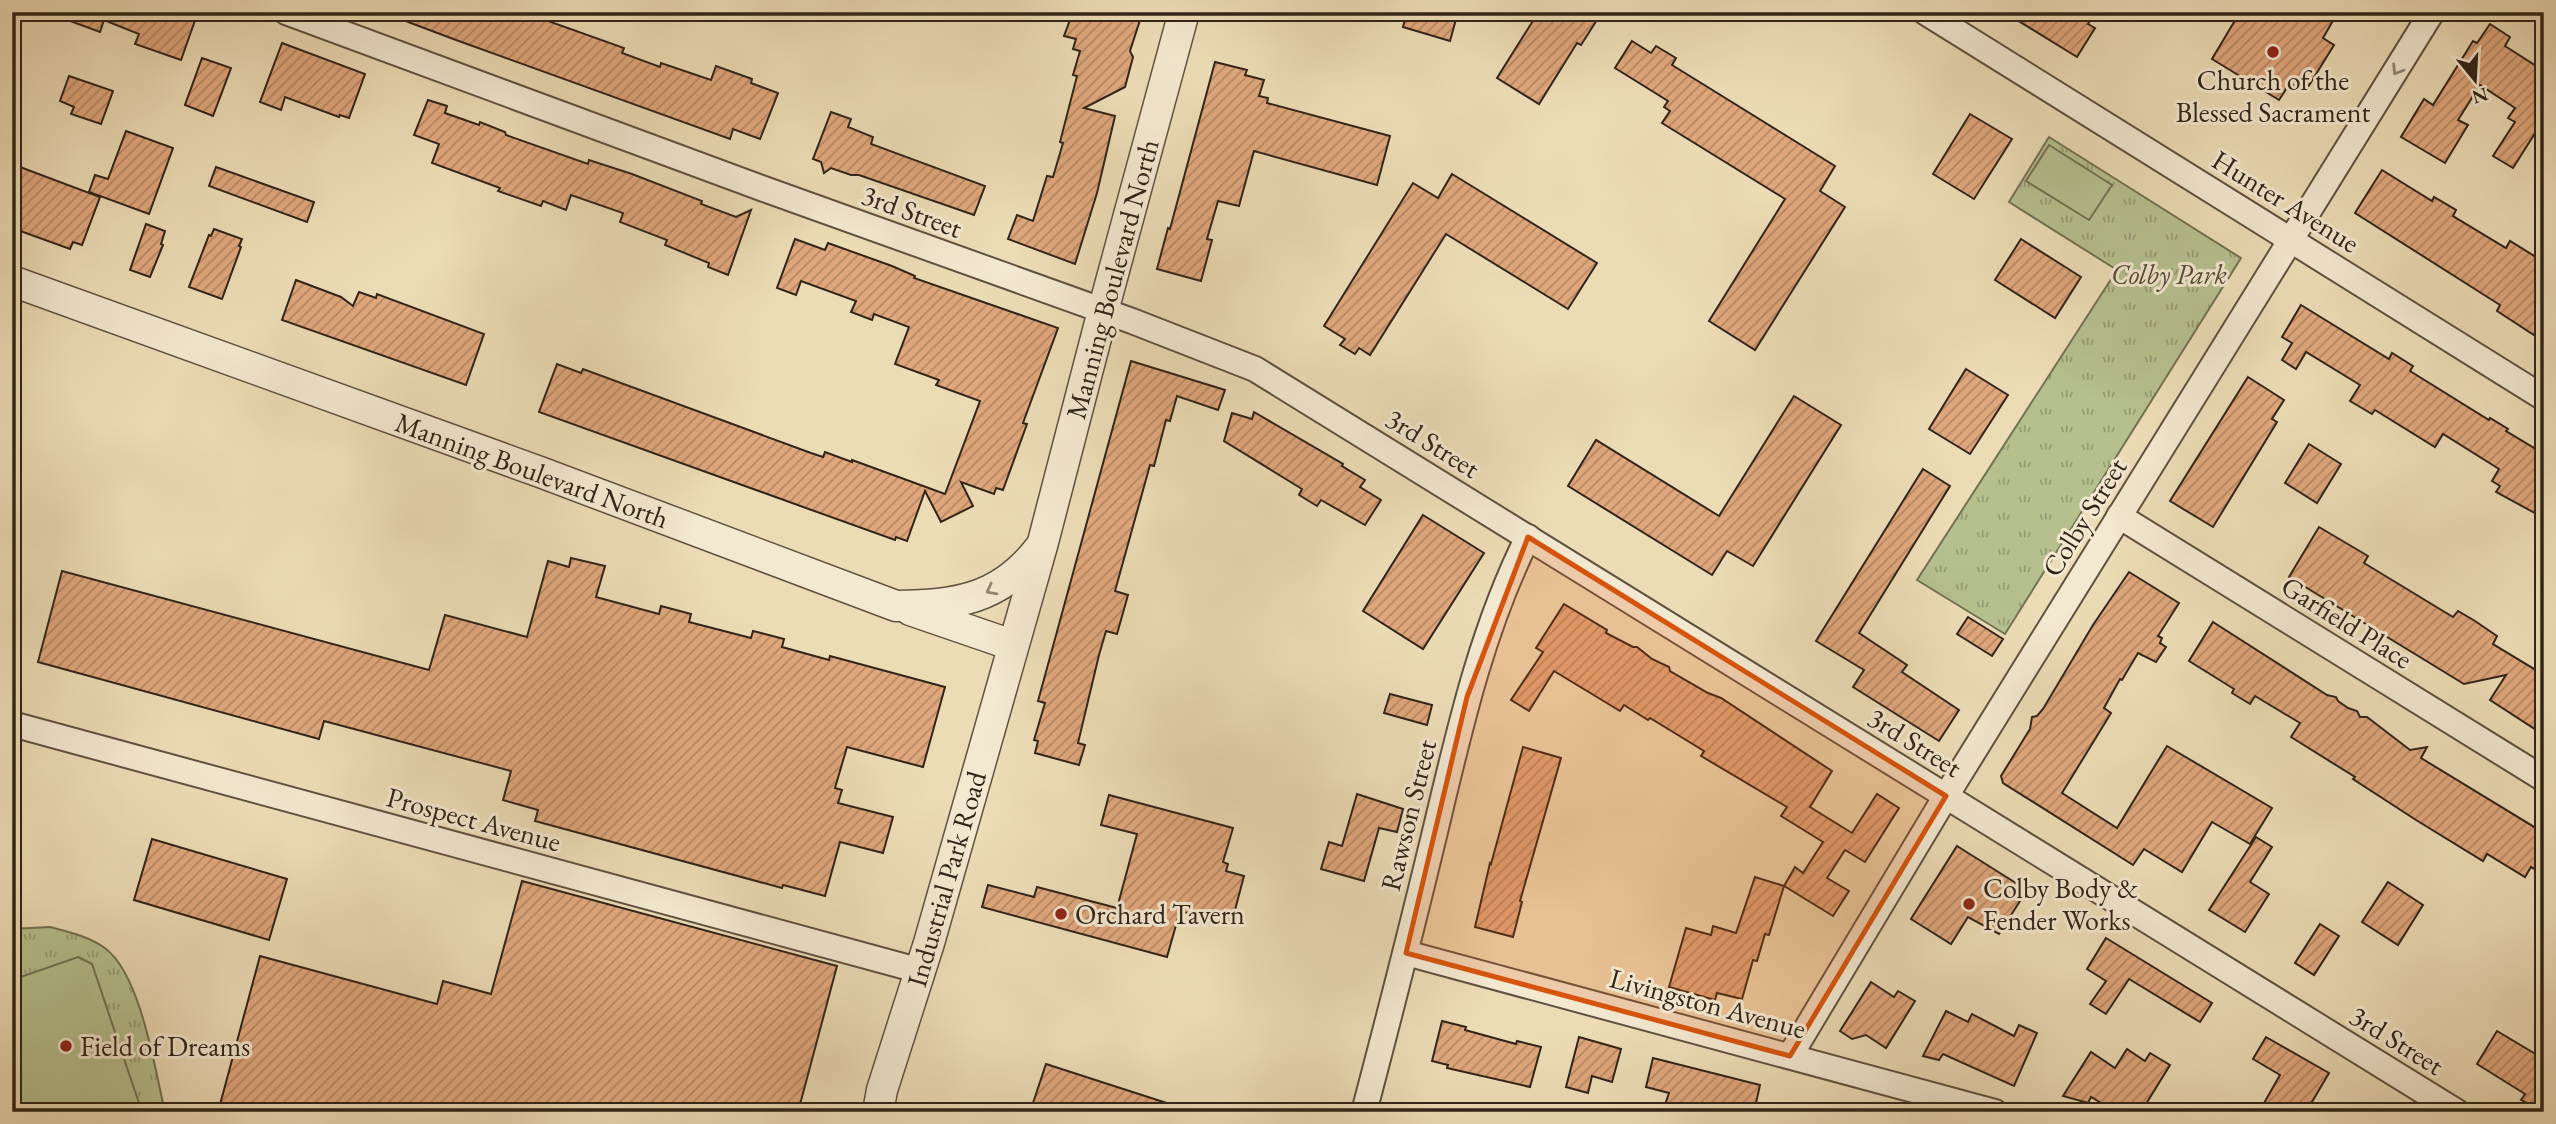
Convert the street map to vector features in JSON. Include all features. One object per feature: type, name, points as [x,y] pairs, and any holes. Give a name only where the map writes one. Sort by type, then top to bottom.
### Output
[{"type":"street","name":"3rd Street","points":[[286,12],[1233,359],[1266,375],[2457,1112]]},
{"type":"street","name":"Manning Boulevard North","points":[[1012,645],[1042,547],[1102,311],[1184,12]]},
{"type":"street","name":"Hunter Avenue","points":[[1925,12],[2544,398]]},
{"type":"street","name":"Colby Street","points":[[1790,1056],[1946,796],[2432,12]]},
{"type":"street","name":"Manning Boulevard North","points":[[12,281],[540,472],[896,606],[979,597],[999,587],[1029,562],[1042,547]]},
{"type":"street","name":"Garfield Place","points":[[2119,516],[2544,779]]},
{"type":"street","name":"Rawson Street","points":[[1364,1112],[1406,953],[1467,698],[1498,601],[1528,537]]},
{"type":"street","points":[[896,606],[1012,645]]},
{"type":"street","name":"Industrial Park Road","points":[[878,1112],[921,971],[1012,645]]},
{"type":"street","name":"Prospect Avenue","points":[[12,724],[921,971]]},
{"type":"street","name":"Livingston Avenue","points":[[1406,953],[1995,1112]]},
{"type":"highlighted area","points":[[1528,537],[1946,796],[1790,1056],[1406,953],[1467,697]]},
{"type":"green space","name":"Colby Park","points":[[2049,137],[2241,258],[2005,634],[1917,580],[2117,270],[2009,202]]},
{"type":"green space","points":[[2049,145],[2112,185],[2089,220],[2026,181]]},
{"type":"green space","name":"Field of Dreams","points":[[50,927],[94,941],[118,962],[129,980],[145,1025],[165,1112],[12,1112],[12,929]]},
{"type":"green space","name":"Field of Dreams","points":[[78,957],[92,964],[142,1112],[12,1112],[12,980]]},
{"type":"building","points":[[198,12],[181,60],[135,44],[139,34],[104,20],[100,32],[51,14]]},
{"type":"building","points":[[387,12],[523,12],[624,48],[622,53],[660,67],[661,63],[711,80],[716,66],[752,79],[751,83],[778,93],[760,139],[733,129],[730,139],[456,40]]},
{"type":"building","points":[[1073,12],[1129,12],[1141,17],[1130,51],[1133,57],[1125,87],[1084,108],[1115,116],[1097,193],[1075,264],[1008,239],[1017,215],[1033,221],[1047,176],[1053,177],[1063,143],[1060,142],[1077,76],[1073,75],[1080,51],[1073,49],[1076,39],[1064,36]]},
{"type":"building","points":[[1407,12],[1458,12],[1450,41],[1403,27]]},
{"type":"building","points":[[1544,12],[1602,12],[1581,45],[1577,43],[1539,104],[1497,78],[1536,16],[1540,19]]},
{"type":"building","points":[[2004,12],[2096,12],[2088,24],[2095,28],[2077,57]]},
{"type":"building","name":"Church of the Blessed Sacrament","points":[[2240,12],[2338,12],[2323,38],[2334,45],[2305,92],[2290,83],[2279,100],[2212,59]]},
{"type":"building","points":[[2490,24],[2510,37],[2505,46],[2544,71],[2544,119],[2513,168],[2493,156],[2515,122],[2508,118],[2515,108],[2480,85],[2458,120],[2468,125],[2445,163],[2401,137],[2424,99],[2433,105],[2473,41],[2477,43]]},
{"type":"building","points":[[1632,41],[1651,53],[1656,46],[1676,58],[1672,65],[1835,166],[1820,191],[1845,207],[1755,350],[1709,321],[1785,199],[1662,123],[1670,111],[1664,107],[1668,101],[1615,68]]},
{"type":"building","points":[[282,43],[365,74],[349,118],[339,117],[285,97],[281,110],[260,102]]},
{"type":"building","points":[[202,58],[231,68],[213,116],[185,105]]},
{"type":"building","points":[[1215,62],[1247,70],[1245,75],[1264,80],[1259,96],[1268,98],[1267,103],[1390,136],[1377,185],[1254,151],[1239,206],[1218,201],[1207,239],[1212,240],[1201,281],[1157,269]]},
{"type":"building","points":[[69,76],[113,91],[101,124],[71,114],[74,107],[60,101]]},
{"type":"building","points":[[428,100],[447,106],[445,113],[479,125],[480,122],[505,132],[506,135],[588,164],[589,160],[632,174],[736,217],[751,210],[728,275],[708,267],[709,263],[665,245],[667,240],[620,222],[623,213],[571,195],[566,210],[543,201],[541,206],[432,163],[439,144],[414,135]]},
{"type":"building","points":[[831,112],[851,119],[848,127],[873,137],[871,144],[985,186],[974,215],[859,175],[831,168],[824,173],[821,162],[813,159]]},
{"type":"building","points":[[1970,114],[2012,139],[1974,199],[1933,174]]},
{"type":"building","points":[[126,131],[173,148],[149,214],[89,192],[95,175],[108,179]]},
{"type":"building","points":[[12,164],[100,197],[82,245],[73,242],[70,249],[12,228]]},
{"type":"building","points":[[216,167],[314,202],[307,222],[209,186]]},
{"type":"building","points":[[2382,170],[2432,201],[2434,197],[2456,210],[2453,216],[2506,248],[2510,241],[2544,262],[2544,334],[2538,329],[2534,335],[2497,311],[2500,305],[2355,213]]},
{"type":"building","points":[[1452,174],[1597,263],[1568,309],[1446,234],[1370,355],[1359,348],[1355,354],[1340,345],[1345,339],[1324,326],[1413,183],[1438,198]]},
{"type":"building","points":[[146,224],[165,231],[161,244],[163,245],[150,277],[130,270]]},
{"type":"building","points":[[214,229],[242,239],[222,299],[189,287],[209,235],[211,236]]},
{"type":"building","points":[[795,239],[825,250],[828,243],[892,266],[915,276],[914,278],[1058,328],[1023,423],[1027,424],[1003,490],[996,488],[994,494],[961,482],[973,506],[941,522],[925,491],[907,541],[896,537],[895,540],[539,412],[557,364],[581,373],[583,369],[811,453],[823,457],[825,452],[852,460],[945,494],[980,401],[936,385],[939,380],[895,364],[909,327],[874,314],[872,320],[851,312],[856,301],[801,281],[796,295],[777,288]]},
{"type":"building","points":[[2021,239],[2081,277],[2055,318],[1995,280]]},
{"type":"building","points":[[296,280],[341,297],[353,306],[359,292],[376,298],[377,294],[484,334],[466,385],[282,320]]},
{"type":"building","points":[[2301,305],[2389,359],[2392,353],[2413,366],[2410,371],[2508,429],[2506,431],[2544,454],[2544,518],[2496,492],[2500,486],[2492,481],[2499,469],[2443,434],[2435,447],[2375,410],[2372,414],[2350,401],[2360,385],[2306,352],[2296,369],[2282,360],[2292,343],[2282,337]]},
{"type":"building","points":[[1131,361],[1225,390],[1218,410],[1177,396],[1170,421],[1166,420],[1154,466],[1150,465],[1115,591],[1128,595],[1117,634],[1106,631],[1099,655],[1078,743],[1085,745],[1079,765],[1035,753],[1038,741],[1034,740],[1045,703],[1038,701]]},
{"type":"building","points":[[1966,369],[2008,395],[1970,454],[1929,429]]},
{"type":"building","points":[[2248,377],[2284,400],[2272,419],[2277,422],[2213,527],[2170,501]]},
{"type":"building","points":[[1794,396],[1841,425],[1753,566],[1727,551],[1712,575],[1568,486],[1596,440],[1719,516]]},
{"type":"building","points":[[1254,412],[1343,464],[1342,466],[1365,480],[1360,487],[1381,500],[1365,525],[1321,500],[1317,506],[1299,495],[1302,489],[1224,441],[1232,413],[1252,419]]},
{"type":"building","points":[[2309,444],[2341,464],[2317,503],[2285,483]]},
{"type":"building","points":[[1923,469],[1950,486],[1859,633],[1907,665],[1902,672],[1959,710],[1939,741],[1853,687],[1864,670],[1816,641]]},
{"type":"building","points":[[1423,515],[1484,553],[1423,649],[1363,611]]},
{"type":"building","points":[[2319,527],[2368,556],[2364,563],[2453,617],[2458,611],[2475,621],[2497,636],[2493,644],[2544,675],[2544,735],[2490,700],[2506,675],[2464,684],[2289,577]]},
{"type":"building","points":[[571,558],[605,566],[596,597],[659,614],[661,606],[691,614],[689,622],[751,638],[753,631],[784,639],[782,647],[829,660],[830,656],[945,687],[923,767],[847,747],[835,788],[842,790],[838,803],[893,817],[883,853],[840,842],[825,896],[783,885],[782,888],[535,821],[538,810],[503,800],[511,771],[324,721],[319,739],[38,662],[62,571],[429,670],[445,615],[527,637],[548,561],[569,567]]},
{"type":"building","points":[[2129,572],[2179,603],[2158,636],[2162,638],[2160,643],[2166,647],[2156,662],[2138,653],[2104,708],[2111,713],[2062,793],[2117,828],[2167,746],[2272,808],[2250,844],[2212,822],[2182,872],[2144,849],[2133,865],[2003,783],[2001,776],[2030,729],[2032,717],[2037,716],[2043,709],[2093,625]]},
{"type":"building","points":[[1564,604],[1607,630],[1606,633],[1637,647],[1652,659],[1669,667],[1670,671],[1721,698],[1832,771],[1810,807],[1852,833],[1877,794],[1899,808],[1865,862],[1845,850],[1827,878],[1849,891],[1833,916],[1784,886],[1795,867],[1803,873],[1823,842],[1781,816],[1787,807],[1701,756],[1704,751],[1624,705],[1620,711],[1554,671],[1529,711],[1511,700],[1543,652],[1536,648]]},
{"type":"building","points":[[1968,617],[2003,639],[1992,656],[1957,634]]},
{"type":"building","points":[[2213,622],[2327,695],[2336,697],[2348,708],[2357,711],[2360,717],[2367,717],[2410,750],[2427,747],[2421,758],[2544,833],[2544,875],[2531,867],[2525,877],[2487,854],[2483,861],[2291,737],[2300,723],[2255,696],[2250,704],[2232,693],[2234,689],[2189,661]]},
{"type":"building","points":[[1390,694],[1432,705],[1427,725],[1384,713]]},
{"type":"building","points":[[1523,747],[1561,758],[1520,901],[1522,902],[1513,937],[1475,927]]},
{"type":"building","points":[[1357,794],[1403,809],[1397,832],[1379,828],[1364,881],[1321,869],[1329,842],[1342,846]]},
{"type":"building","points":[[1109,795],[1233,828],[1223,862],[1228,864],[1226,871],[1244,876],[1231,925],[1180,911],[1167,957],[982,907],[988,885],[1034,897],[1037,887],[1117,908],[1137,834],[1101,825]]},
{"type":"building","points":[[2256,837],[2272,847],[2250,882],[2269,894],[2245,932],[2209,910]]},
{"type":"building","points":[[152,839],[287,879],[269,940],[134,900]]},
{"type":"building","name":"Colby Body & Fender Works","points":[[1957,846],[2027,890],[1999,934],[1968,917],[1951,944],[1911,919]]},
{"type":"building","points":[[1755,877],[1784,886],[1769,935],[1765,934],[1757,961],[1753,960],[1742,999],[1717,993],[1715,1000],[1669,987],[1686,928],[1711,935],[1713,926],[1736,933]]},
{"type":"building","points":[[522,881],[837,966],[798,1112],[218,1112],[260,956],[437,1004],[443,981],[491,994]]},
{"type":"building","points":[[2388,882],[2423,905],[2398,945],[2362,922]]},
{"type":"building","points":[[2320,924],[2339,936],[2314,975],[2295,963]]},
{"type":"building","points":[[2106,938],[2212,1003],[2200,1022],[2129,979],[2106,1014],[2090,1004],[2106,981],[2087,969]]},
{"type":"building","points":[[1871,982],[1894,997],[1898,991],[1915,1001],[1886,1048],[1866,1035],[1852,1039],[1840,1031]]},
{"type":"building","points":[[1946,1011],[1968,1022],[1972,1014],[2014,1036],[2019,1025],[2037,1033],[2014,1086],[1943,1054],[1939,1060],[1923,1056]]},
{"type":"building","points":[[1442,1021],[1516,1044],[1517,1041],[1541,1047],[1530,1087],[1447,1068],[1448,1065],[1432,1061]]},
{"type":"building","points":[[2497,1031],[2544,1059],[2544,1112],[2521,1100],[2525,1094],[2477,1064]]},
{"type":"building","points":[[1579,1037],[1621,1049],[1612,1082],[1592,1076],[1588,1093],[1566,1087]]},
{"type":"building","points":[[2266,1037],[2329,1073],[2306,1112],[2259,1112],[2280,1075],[2253,1059]]},
{"type":"building","points":[[2127,1049],[2145,1061],[2150,1053],[2170,1065],[2141,1112],[2129,1112],[2115,1103],[2111,1109],[2091,1097],[2088,1103],[2063,1096],[2091,1052],[2115,1068]]},
{"type":"building","points":[[1653,1058],[1760,1085],[1754,1112],[1691,1112],[1665,1105],[1669,1093],[1646,1087]]},
{"type":"building","points":[[1046,1064],[1182,1108],[1181,1112],[1030,1112]]},
{"type":"place","name":"Church of the Blessed Sacrament","points":[[2273,52]]},
{"type":"place","name":"Colby Body & Fender Works","points":[[1969,904]]},
{"type":"place","name":"Orchard Tavern","points":[[1061,914]]},
{"type":"place","name":"Field of Dreams","points":[[66,1046]]}]
